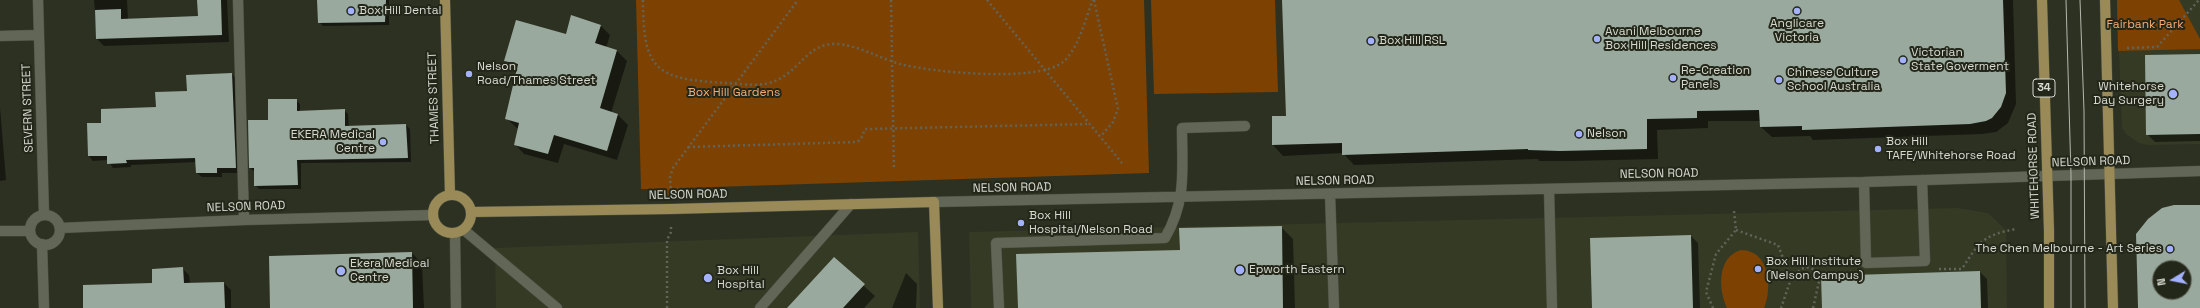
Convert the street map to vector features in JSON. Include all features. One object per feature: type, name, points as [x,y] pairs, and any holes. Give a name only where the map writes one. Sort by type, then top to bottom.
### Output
[{"type":"main road","name":"THAMES STREET","points":[[445,0],[450,195]]},
{"type":"main road","name":"WHITEHORSE ROAD","points":[[2042,0],[2048,176],[2049,308]]},
{"type":"main road","points":[[2105,0],[2113,308]]},
{"type":"main road","points":[[450,195],[466,201],[471,212],[470,222],[459,232],[442,231],[437,227],[433,215],[436,204],[440,200],[450,195]]},
{"type":"main road","points":[[934,202],[938,308]]},
{"type":"main road","name":"NELSON ROAD","points":[[471,212],[671,209],[934,202]]},
{"type":"street","name":"SEVERN STREET","points":[[38,0],[44,215]]},
{"type":"street","points":[[238,0],[244,220]]},
{"type":"street","points":[[0,36],[39,35]]},
{"type":"street","points":[[999,308],[996,243],[1165,238],[1174,223],[1182,198],[1182,128],[1245,126]]},
{"type":"street","name":"NELSON ROAD","points":[[934,202],[1182,198],[1864,182],[2200,171]]},
{"type":"street","points":[[1864,182],[1866,263],[1925,261],[1922,180]]},
{"type":"street","points":[[1549,189],[1552,308]]},
{"type":"street","points":[[1330,194],[1334,308]]},
{"type":"street","points":[[760,308],[851,204]]},
{"type":"street","points":[[44,215],[56,220],[60,228],[55,240],[47,244],[42,244],[34,239],[30,231],[32,222],[44,215]]},
{"type":"street","name":"NELSON ROAD","points":[[60,228],[244,220],[433,215]]},
{"type":"street","points":[[0,231],[30,231]]},
{"type":"street","points":[[456,308],[459,232]]},
{"type":"street","points":[[459,232],[557,308]]},
{"type":"street","points":[[42,244],[44,308]]},
{"type":"path","points":[[643,0],[645,42],[650,55],[657,66],[667,74],[679,78],[762,84],[773,82],[785,76],[815,49],[830,44],[849,46],[892,61],[919,67],[982,73],[1020,74],[1045,70],[1062,63],[1071,52],[1094,0]]},
{"type":"path","points":[[667,308],[667,240],[672,232],[671,172],[798,0]]},
{"type":"path","points":[[891,0],[894,170]]},
{"type":"path","points":[[987,0],[1122,163]]},
{"type":"path","points":[[1094,0],[1118,109],[1113,122],[1100,137]]},
{"type":"path","points":[[2127,48],[2156,46],[2199,0]]},
{"type":"path","points":[[688,147],[857,142],[861,138],[865,129],[1089,124]]},
{"type":"path","points":[[1713,308],[1706,292],[1716,254],[1736,230],[1734,211]]},
{"type":"path","points":[[1736,230],[1778,245],[1791,279]]},
{"type":"path","points":[[1781,308],[1791,279],[1803,267],[1808,266],[1821,273]]},
{"type":"shaded area","points":[[2117,0],[2200,0],[2200,144],[2148,145],[2139,143],[2126,134],[2122,128]]},
{"type":"shaded area","points":[[1958,208],[1988,213],[2006,230],[2007,308],[971,308],[969,232]]},
{"type":"shaded area","name":"Box Hill Hospital","points":[[918,232],[920,308],[496,308],[495,248]]},
{"type":"green space","name":"Box Hill Gardens","points":[[636,0],[1144,0],[1149,173],[683,188],[676,198],[660,198],[653,189],[641,189]]},
{"type":"green space","points":[[1151,0],[1275,0],[1278,92],[1154,94]]},
{"type":"green space","name":"Fairbank Park","points":[[2117,0],[2179,0],[2200,39],[2200,49],[2118,51]]},
{"type":"green space","points":[[1741,250],[1758,256],[1763,263],[1768,280],[1767,299],[1764,308],[1727,308],[1722,292],[1722,274],[1727,259]]},
{"type":"building","points":[[197,0],[221,0],[222,35],[96,39],[95,10],[121,9],[121,19],[198,16]]},
{"type":"building","name":"Box Hill Dental","points":[[317,0],[386,0],[385,22],[318,23]]},
{"type":"building","points":[[1282,0],[2003,0],[2006,93],[2001,107],[1992,118],[1986,121],[1970,124],[1802,130],[1802,126],[1760,127],[1759,110],[1697,111],[1697,118],[1647,119],[1647,149],[1560,151],[1528,149],[1342,155],[1342,143],[1272,145],[1272,116],[1286,116]]},
{"type":"building","points":[[571,15],[601,25],[595,43],[617,50],[600,108],[618,114],[607,151],[554,135],[548,154],[514,145],[519,123],[505,119],[518,64],[504,61],[516,20],[566,34]]},
{"type":"building","name":"Whitehorse Day Surgery","points":[[2200,54],[2200,134],[2146,135],[2145,55]]},
{"type":"building","points":[[232,73],[236,168],[217,168],[217,173],[196,173],[195,158],[126,160],[127,163],[107,164],[107,156],[88,156],[87,123],[101,123],[101,109],[156,107],[155,92],[187,91],[186,75]]},
{"type":"building","points":[[268,99],[297,99],[297,111],[345,109],[345,126],[406,124],[408,158],[297,160],[298,185],[254,186],[254,168],[249,168],[248,120],[268,120]]},
{"type":"building","points":[[2174,205],[2200,205],[2200,308],[2138,308],[2136,234],[2148,219],[2162,208]]},
{"type":"building","points":[[1282,226],[1283,308],[1018,308],[1016,254],[1180,250],[1179,228]]},
{"type":"building","points":[[1691,235],[1693,308],[1592,308],[1590,238]]},
{"type":"building","name":"Ekera Medical Centre","points":[[412,252],[413,308],[270,308],[269,256]]},
{"type":"building","points":[[834,257],[865,284],[843,308],[787,308]]},
{"type":"building","points":[[183,267],[184,283],[224,282],[225,308],[83,308],[83,285],[152,283],[152,269]]},
{"type":"building","points":[[1980,271],[1981,308],[1822,308],[1821,276]]},
{"type":"tram line","points":[[2066,0],[2071,175],[2071,308]]},
{"type":"tram line","points":[[2080,0],[2084,111],[2085,308]]},
{"type":"place","name":"Box Hill Dental","points":[[351,11]]},
{"type":"place","name":"Anglicare Victoria","points":[[1797,11]]},
{"type":"place","name":"Avani Melbourne Box Hill Residences","points":[[1597,39]]},
{"type":"place","name":"Box Hill RSL","points":[[1371,41]]},
{"type":"place","name":"Victorian State Goverment","points":[[1903,60]]},
{"type":"place","name":"Nelson Road/Thames Street","points":[[469,74]]},
{"type":"place","name":"Re-Creation Panels","points":[[1673,78]]},
{"type":"place","name":"Chinese Culture School Australia","points":[[1779,80]]},
{"type":"place","name":"Whitehorse Day Surgery","points":[[2173,94]]},
{"type":"place","name":"Nelson","points":[[1579,134]]},
{"type":"place","name":"EKERA Medical Centre","points":[[383,142]]},
{"type":"place","name":"Box Hill TAFE/Whitehorse Road","points":[[1878,149]]},
{"type":"place","name":"Box Hill Hospital/Nelson Road","points":[[1021,223]]},
{"type":"place","name":"The Chen Melbourne - Art Series","points":[[2170,249]]},
{"type":"place","name":"Box Hill Institute (Nelson Campus)","points":[[1758,269]]},
{"type":"place","name":"Epworth Eastern","points":[[1240,270]]},
{"type":"place","name":"Ekera Medical Centre","points":[[341,271]]},
{"type":"place","name":"Box Hill Hospital","points":[[708,278]]}]
